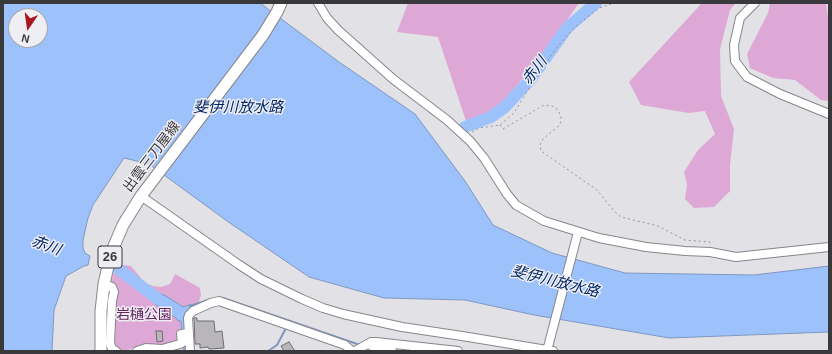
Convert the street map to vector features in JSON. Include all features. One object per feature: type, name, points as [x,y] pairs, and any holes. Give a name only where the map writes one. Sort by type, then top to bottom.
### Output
[{"type":"main road","name":"出雲三刀屋線","points":[[110,350],[101,311],[104,284],[111,253],[116,240],[140,196],[263,34],[279,8]]},
{"type":"street","points":[[318,3],[327,18],[338,30],[393,79],[447,120],[465,137],[484,158],[507,194],[516,205],[544,221],[599,238],[646,247],[710,252],[736,257],[829,248]]},
{"type":"street","points":[[756,3],[740,18],[734,45],[735,61],[748,77],[780,94],[829,114]]},
{"type":"street","points":[[140,196],[261,279],[323,308],[402,327],[549,351],[550,341],[578,232]]},
{"type":"street","points":[[190,351],[186,333],[188,316],[197,305],[219,301],[345,345],[352,351]]},
{"type":"street","points":[[137,351],[146,348],[162,349],[182,347],[181,334],[186,333]]},
{"type":"street","points":[[362,347],[376,342],[458,351]]},
{"type":"street","points":[[362,347],[392,351]]},
{"type":"path","points":[[465,137],[479,128],[500,125],[514,113],[537,75],[558,46],[576,26],[599,8],[614,3]]},
{"type":"path","points":[[500,125],[503,129],[544,105],[552,106],[558,110],[562,117],[560,125],[543,139],[540,145],[540,151],[597,190],[614,211],[621,217],[658,226],[685,240],[710,242],[710,252]]},
{"type":"green space","points":[[408,3],[579,3],[542,56],[499,106],[467,124],[438,37],[397,32]]},
{"type":"green space","points":[[702,3],[736,3],[730,10],[720,49],[721,96],[734,129],[730,165],[730,191],[714,207],[694,208],[685,199],[687,184],[684,172],[698,150],[715,134],[705,111],[689,113],[641,105],[629,82]]},
{"type":"green space","points":[[770,3],[826,3],[829,24],[829,101],[821,100],[795,80],[773,78],[750,68],[747,54],[768,13]]},
{"type":"green space","name":"岩樋公園","points":[[116,264],[131,266],[145,283],[153,286],[161,287],[170,284],[175,274],[200,288],[201,295],[199,301],[201,304],[193,307],[180,340],[162,347],[146,346],[125,351],[115,349],[112,346],[115,326],[113,314],[118,289],[111,283]]},
{"type":"water","name":"斐伊川放水路","points":[[3,3],[260,3],[339,62],[415,114],[465,181],[493,225],[552,253],[625,273],[754,275],[829,266],[829,332],[669,338],[534,315],[465,300],[384,298],[309,277],[227,221],[149,164],[124,158],[93,205],[88,218],[83,240],[83,248],[85,253],[90,256],[88,265],[66,276],[54,310],[52,351],[3,351]]},
{"type":"water","points":[[146,288],[166,296],[183,307],[192,304],[193,306],[188,311],[188,351],[184,351],[181,321],[178,321],[176,318],[155,304],[145,293]]},
{"type":"building","points":[[194,318],[197,318],[197,321],[214,321],[215,332],[222,331],[224,348],[200,348],[200,344],[195,344]]},
{"type":"building","points":[[156,331],[162,331],[163,341],[157,342]]},
{"type":"building","points":[[289,342],[295,351],[284,351],[281,346]]},
{"type":"waterway","name":"赤川","points":[[465,127],[491,117],[505,107],[530,80],[567,28],[596,3]]},
{"type":"waterway","name":"赤川","points":[[116,267],[158,299]]},
{"type":"waterway","points":[[190,306],[211,299],[223,298],[360,345]]},
{"type":"waterway","points":[[268,351],[277,345],[285,330]]}]
